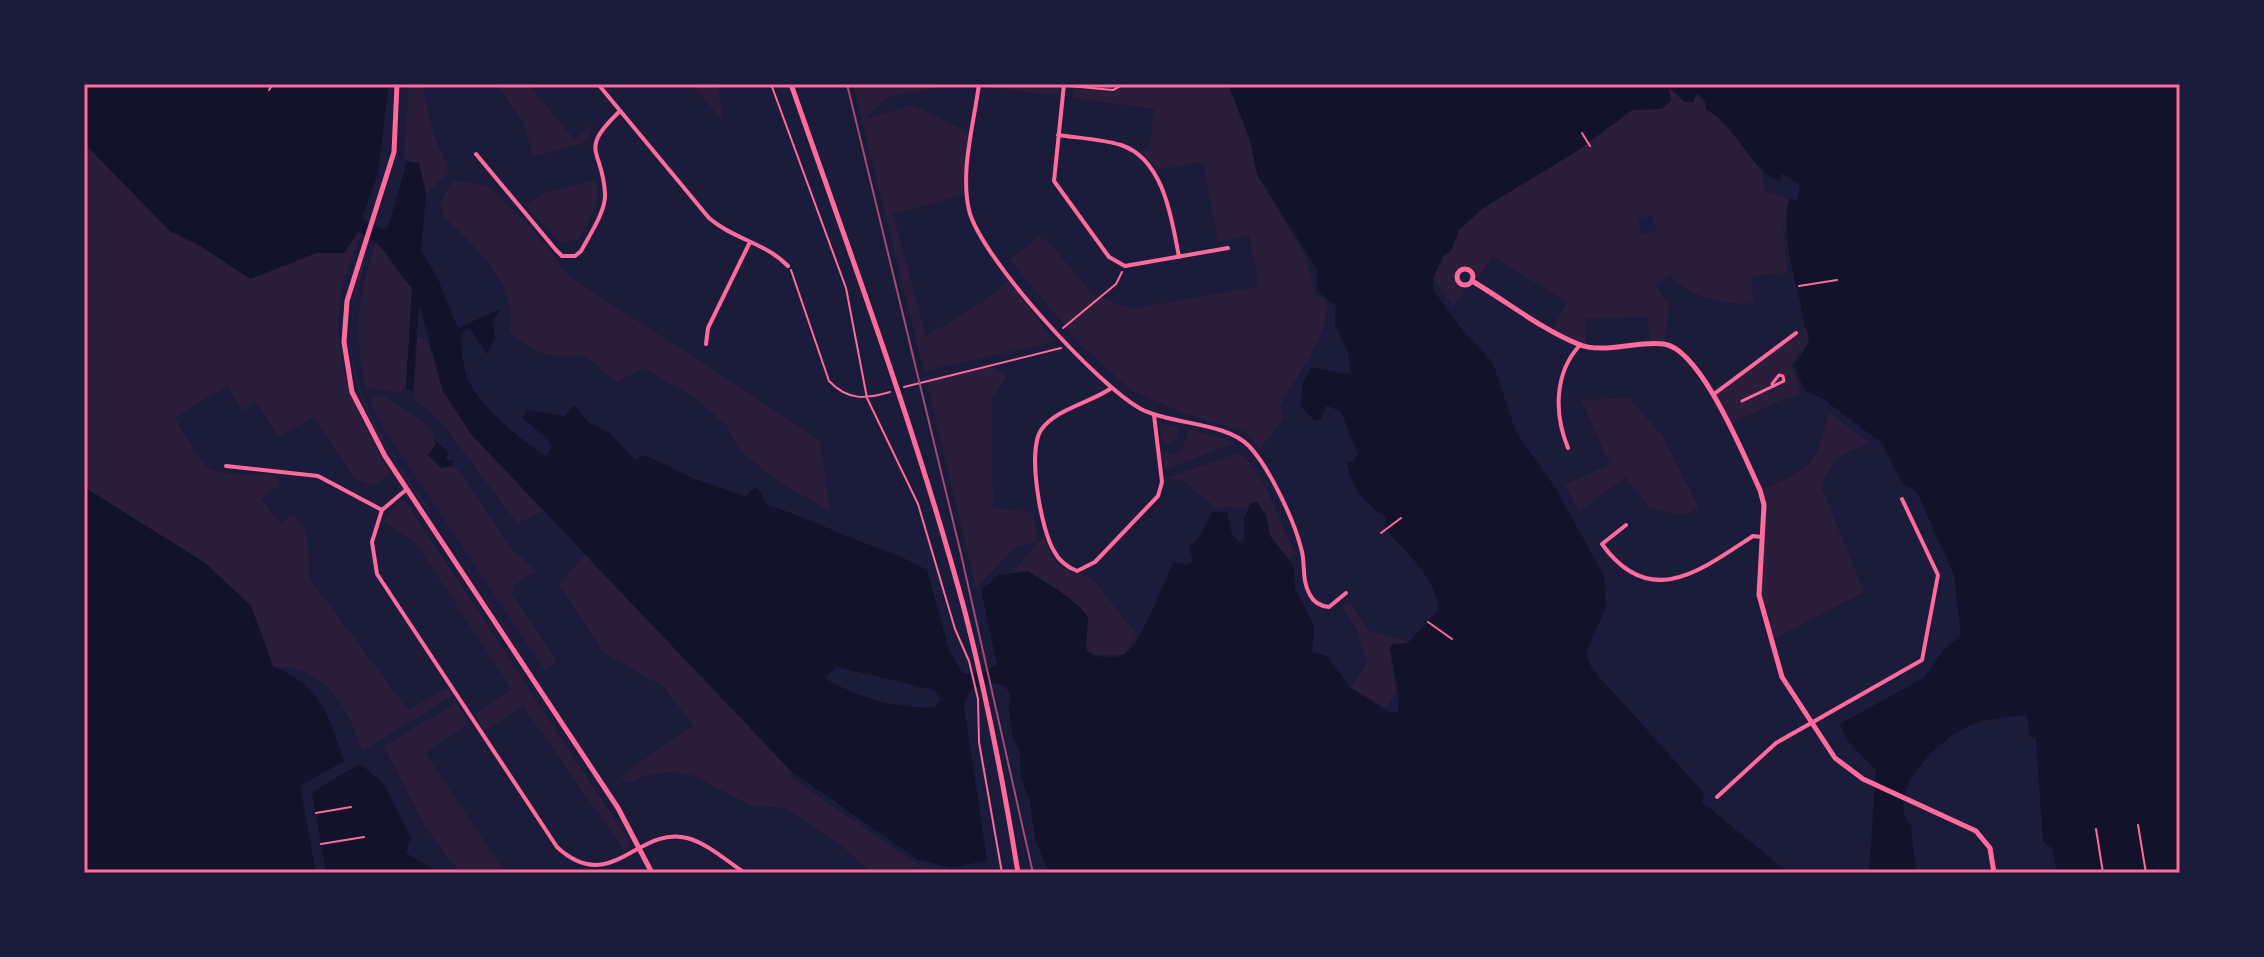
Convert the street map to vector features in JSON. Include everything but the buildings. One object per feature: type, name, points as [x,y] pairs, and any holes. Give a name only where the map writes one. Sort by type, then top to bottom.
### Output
[{"type":"street","points":[[397,84],[394,152],[347,301],[344,342],[348,373],[366,423],[641,849],[652,873]]},
{"type":"street","points":[[598,84],[709,218],[771,252],[788,266]]},
{"type":"street","points":[[791,84],[917,449],[972,660],[1018,873]]},
{"type":"street","points":[[979,84],[967,182],[972,221],[987,247],[1067,346],[1110,389],[1154,415],[1242,440],[1266,470],[1297,535],[1311,597],[1320,606],[1329,607],[1346,593]]},
{"type":"street","points":[[1064,85],[1054,170],[1058,189],[1109,257],[1125,266],[1228,248]]},
{"type":"street","points":[[476,154],[556,250],[562,256],[575,256],[581,251],[605,199],[595,153],[596,137],[620,111]]},
{"type":"street","points":[[1058,135],[1116,143],[1132,150],[1168,198],[1179,257]]},
{"type":"street","points":[[706,344],[708,328],[750,242]]},
{"type":"street","points":[[1472,281],[1580,345],[1674,346],[1714,394],[1760,490],[1764,505],[1757,579],[1770,641],[1782,677],[1835,758],[1863,779],[1986,839],[1994,873]]},
{"type":"street","points":[[1714,394],[1796,333]]},
{"type":"street","points":[[1568,448],[1562,433],[1560,377],[1565,363],[1580,345]]},
{"type":"street","points":[[1742,401],[1772,384]]},
{"type":"street","points":[[1110,389],[1052,419],[1037,440],[1036,477],[1048,539],[1067,567],[1077,571],[1095,562],[1158,496],[1162,482],[1154,415]]},
{"type":"street","points":[[226,466],[318,476],[382,510]]},
{"type":"street","points":[[407,489],[382,510],[372,542],[377,574],[553,841],[567,857],[586,864],[618,862],[670,837],[687,838],[745,873]]},
{"type":"street","points":[[1717,797],[1776,743],[1809,721],[1912,668],[1927,650],[1938,575],[1902,499]]},
{"type":"street","points":[[1626,525],[1602,544],[1611,556],[1641,576],[1674,581],[1696,574],[1753,536],[1761,537]]},
{"type":"path","points":[[269,90],[273,84]]},
{"type":"path","points":[[771,84],[846,288],[867,398],[918,504],[955,629],[972,660],[981,698],[979,742],[1002,873]]},
{"type":"path","points":[[1064,85],[1113,90],[1124,84]]},
{"type":"path","points":[[1582,133],[1590,146]]},
{"type":"path","points":[[788,266],[804,303],[823,373],[842,393],[867,398],[891,391]]},
{"type":"path","points":[[1063,328],[1116,284],[1125,266]]},
{"type":"path","points":[[1799,286],[1837,280]]},
{"type":"path","points":[[903,388],[1067,346]]},
{"type":"path","points":[[1381,533],[1401,518]]},
{"type":"path","points":[[1428,622],[1452,639]]},
{"type":"path","points":[[316,813],[351,807]]},
{"type":"path","points":[[2138,825],[2146,873]]},
{"type":"path","points":[[2096,829],[2103,873]]},
{"type":"path","points":[[321,844],[364,837]]},
{"type":"shaded area","points":[[84,84],[327,84],[334,88],[378,84],[388,88],[378,173],[362,218],[382,229],[388,227],[407,162],[419,163],[426,194],[421,251],[437,277],[458,328],[501,309],[492,321],[495,337],[487,354],[470,329],[461,333],[469,382],[503,423],[546,456],[552,447],[548,439],[522,418],[528,410],[565,416],[575,405],[588,422],[610,433],[635,460],[644,455],[695,479],[745,496],[755,488],[762,493],[766,505],[927,570],[949,650],[963,674],[983,673],[997,664],[982,589],[999,575],[1028,571],[1060,591],[1088,617],[1086,650],[1100,657],[1118,656],[1128,652],[1139,636],[1174,562],[1187,565],[1193,561],[1189,546],[1200,537],[1212,512],[1227,512],[1232,535],[1240,542],[1244,540],[1244,518],[1252,502],[1257,502],[1266,515],[1270,536],[1294,567],[1295,589],[1314,626],[1312,652],[1326,656],[1351,688],[1391,713],[1398,712],[1399,695],[1390,648],[1393,644],[1408,643],[1439,610],[1436,597],[1425,574],[1385,528],[1386,517],[1365,500],[1356,487],[1347,462],[1354,461],[1358,454],[1341,412],[1326,405],[1321,420],[1315,421],[1301,407],[1303,382],[1312,367],[1344,374],[1351,372],[1348,352],[1335,324],[1336,306],[1317,291],[1317,270],[1257,174],[1250,140],[1228,84],[2180,84],[2180,873],[2057,873],[2053,849],[2043,842],[2036,737],[2030,737],[2027,715],[1971,725],[1931,753],[1909,782],[1904,798],[1904,812],[1911,826],[1916,873],[1869,873],[1876,770],[1846,739],[1840,724],[1924,678],[1942,652],[1961,635],[1954,575],[1917,492],[1902,483],[1883,444],[1822,398],[1805,391],[1794,365],[1807,346],[1809,337],[1791,263],[1787,232],[1789,199],[1797,200],[1800,185],[1782,173],[1780,181],[1762,170],[1726,125],[1706,110],[1705,102],[1697,93],[1693,102],[1685,102],[1669,88],[1671,101],[1662,109],[1632,110],[1577,151],[1483,208],[1459,230],[1451,251],[1444,255],[1433,278],[1433,290],[1464,332],[1493,363],[1516,432],[1556,489],[1604,576],[1606,607],[1586,652],[1592,669],[1704,793],[1702,802],[1789,873],[1049,873],[1035,839],[1030,802],[1021,778],[1020,754],[1012,734],[1011,695],[1004,685],[993,683],[971,689],[964,706],[987,860],[952,868],[917,859],[791,771],[471,434],[443,391],[419,302],[413,391],[406,388],[412,288],[376,243],[358,232],[344,253],[316,253],[250,279],[199,245],[171,232],[84,143]],"holes":[[[837,667],[934,690],[941,699],[935,707],[907,706],[864,696],[825,678]]]},
{"type":"shaded area","points":[[409,84],[422,84],[433,132],[449,172],[426,194],[419,164],[404,158]]},
{"type":"shaded area","points":[[496,84],[528,84],[574,139],[593,124],[587,142],[533,157],[524,123]]},
{"type":"shaded area","points":[[692,84],[717,84],[724,123]]},
{"type":"shaded area","points":[[853,84],[954,84],[888,97],[864,120],[912,105],[970,133],[962,195],[893,214],[926,336],[983,302],[1009,280],[1054,342],[924,371]]},
{"type":"shaded area","points":[[990,84],[1058,84],[1057,96],[989,87]]},
{"type":"shaded area","points":[[1073,84],[1228,84],[1250,141],[1257,174],[1305,256],[1315,295],[1326,300],[1327,312],[1318,339],[1280,406],[1284,419],[1260,449],[1246,432],[1186,414],[1131,390],[1080,344],[1010,260],[1039,237],[1049,242],[1092,294],[1131,309],[1259,286],[1249,236],[1218,242],[1203,162],[1157,170],[1142,152],[1150,145],[1154,109],[1073,98]]},
{"type":"shaded area","points":[[1669,86],[1685,102],[1694,93],[1700,96],[1754,157],[1760,167],[1765,192],[1789,199],[1783,228],[1787,272],[1751,277],[1754,303],[1743,304],[1698,294],[1670,275],[1656,285],[1669,304],[1665,344],[1650,344],[1648,317],[1586,319],[1586,346],[1552,329],[1567,302],[1492,256],[1478,278],[1467,270],[1460,272],[1458,278],[1464,292],[1453,307],[1433,278],[1444,255],[1451,251],[1459,230],[1483,208],[1577,151],[1632,110],[1653,110]],"holes":[[[1651,215],[1657,230],[1642,235],[1637,219]]]},
{"type":"shaded area","points":[[84,143],[171,232],[199,245],[250,279],[316,253],[344,253],[358,232],[362,234],[340,299],[338,329],[341,357],[359,414],[390,474],[372,486],[355,479],[313,417],[279,437],[256,403],[242,411],[227,386],[175,417],[195,453],[212,469],[221,473],[275,475],[280,484],[261,499],[280,523],[294,514],[307,532],[310,579],[408,710],[447,688],[452,696],[362,751],[349,719],[332,692],[307,673],[273,666],[251,606],[205,563],[84,487]]},
{"type":"shaded area","points":[[596,179],[597,203],[578,240],[560,242],[526,206],[544,193]]},
{"type":"shaded area","points":[[454,180],[490,187],[533,230],[569,276],[820,440],[830,511],[774,479],[739,449],[727,426],[698,400],[644,368],[617,382],[584,355],[562,357],[544,354],[509,332],[509,304],[500,280],[443,213],[442,199]]},
{"type":"shaded area","points":[[376,241],[380,241],[395,269],[412,288],[406,388],[400,392],[366,388],[362,367],[359,314]]},
{"type":"shaded area","points":[[366,244],[367,250],[352,316],[358,274]]},
{"type":"shaded area","points":[[351,321],[352,349],[365,402],[390,451],[437,521],[417,497],[374,428],[355,377],[351,353]]},
{"type":"shaded area","points":[[1805,327],[1810,341],[1791,365],[1799,396],[1789,397],[1729,424],[1714,394]]},
{"type":"shaded area","points":[[417,336],[427,339],[443,391],[471,434],[544,511],[517,523],[442,423],[414,399]]},
{"type":"shaded area","points":[[987,365],[1007,376],[992,398],[993,507],[1033,513],[1037,541],[1016,547],[976,588],[927,382]]},
{"type":"shaded area","points":[[383,396],[426,423],[510,547],[536,571],[513,586],[512,595],[557,661],[545,670],[377,418],[370,397]]},
{"type":"shaded area","points":[[1629,398],[1662,435],[1699,508],[1684,515],[1650,509],[1625,477],[1579,512],[1565,485],[1610,464],[1581,400]]},
{"type":"shaded area","points":[[1828,412],[1870,443],[1836,458],[1821,486],[1864,592],[1770,641],[1757,579],[1764,505],[1760,490],[1790,477],[1809,464],[1820,445]]},
{"type":"shaded area","points":[[1159,422],[1179,427],[1177,439],[1166,444],[1161,441]]},
{"type":"shaded area","points":[[1189,429],[1236,442],[1165,470],[1162,452],[1174,454],[1182,450]]},
{"type":"shaded area","points":[[433,437],[449,454],[446,459],[453,460],[453,466],[441,468],[428,455],[436,444]]},
{"type":"shaded area","points":[[1239,453],[1265,487],[1295,551],[1290,560],[1270,536],[1252,502],[1247,508],[1224,507],[1219,510],[1183,481],[1166,478]]},
{"type":"shaded area","points":[[84,487],[205,563],[251,606],[273,666],[303,683],[321,704],[344,761],[300,786],[316,873],[84,873]]},
{"type":"shaded area","points":[[401,500],[405,501],[631,844],[625,852],[523,706],[484,731],[476,714],[512,689],[414,541],[383,521]]},
{"type":"shaded area","points":[[442,530],[447,536],[524,655],[518,649]]},
{"type":"shaded area","points":[[1044,536],[1056,562],[1065,569],[1091,577],[1137,635],[1124,655],[1090,655],[1084,644],[1088,617],[1080,608],[1054,588],[1012,572]]},
{"type":"shaded area","points":[[585,555],[791,771],[792,778],[915,863],[947,873],[872,873],[843,847],[787,808],[752,806],[692,775],[671,772],[647,775],[628,783],[620,776],[693,726],[665,688],[602,651],[559,584]]},
{"type":"shaded area","points":[[1350,602],[1368,630],[1407,641],[1390,657],[1396,692],[1386,708],[1351,688],[1367,664],[1358,632],[1342,607]]},
{"type":"shaded area","points":[[456,703],[469,723],[425,753],[505,873],[462,873],[456,868],[426,828],[384,746]]},
{"type":"shaded area","points":[[360,764],[383,783],[411,837],[406,853],[440,873],[326,873],[312,792]]},
{"type":"railway","points":[[847,84],[961,554],[1033,873]]}]
